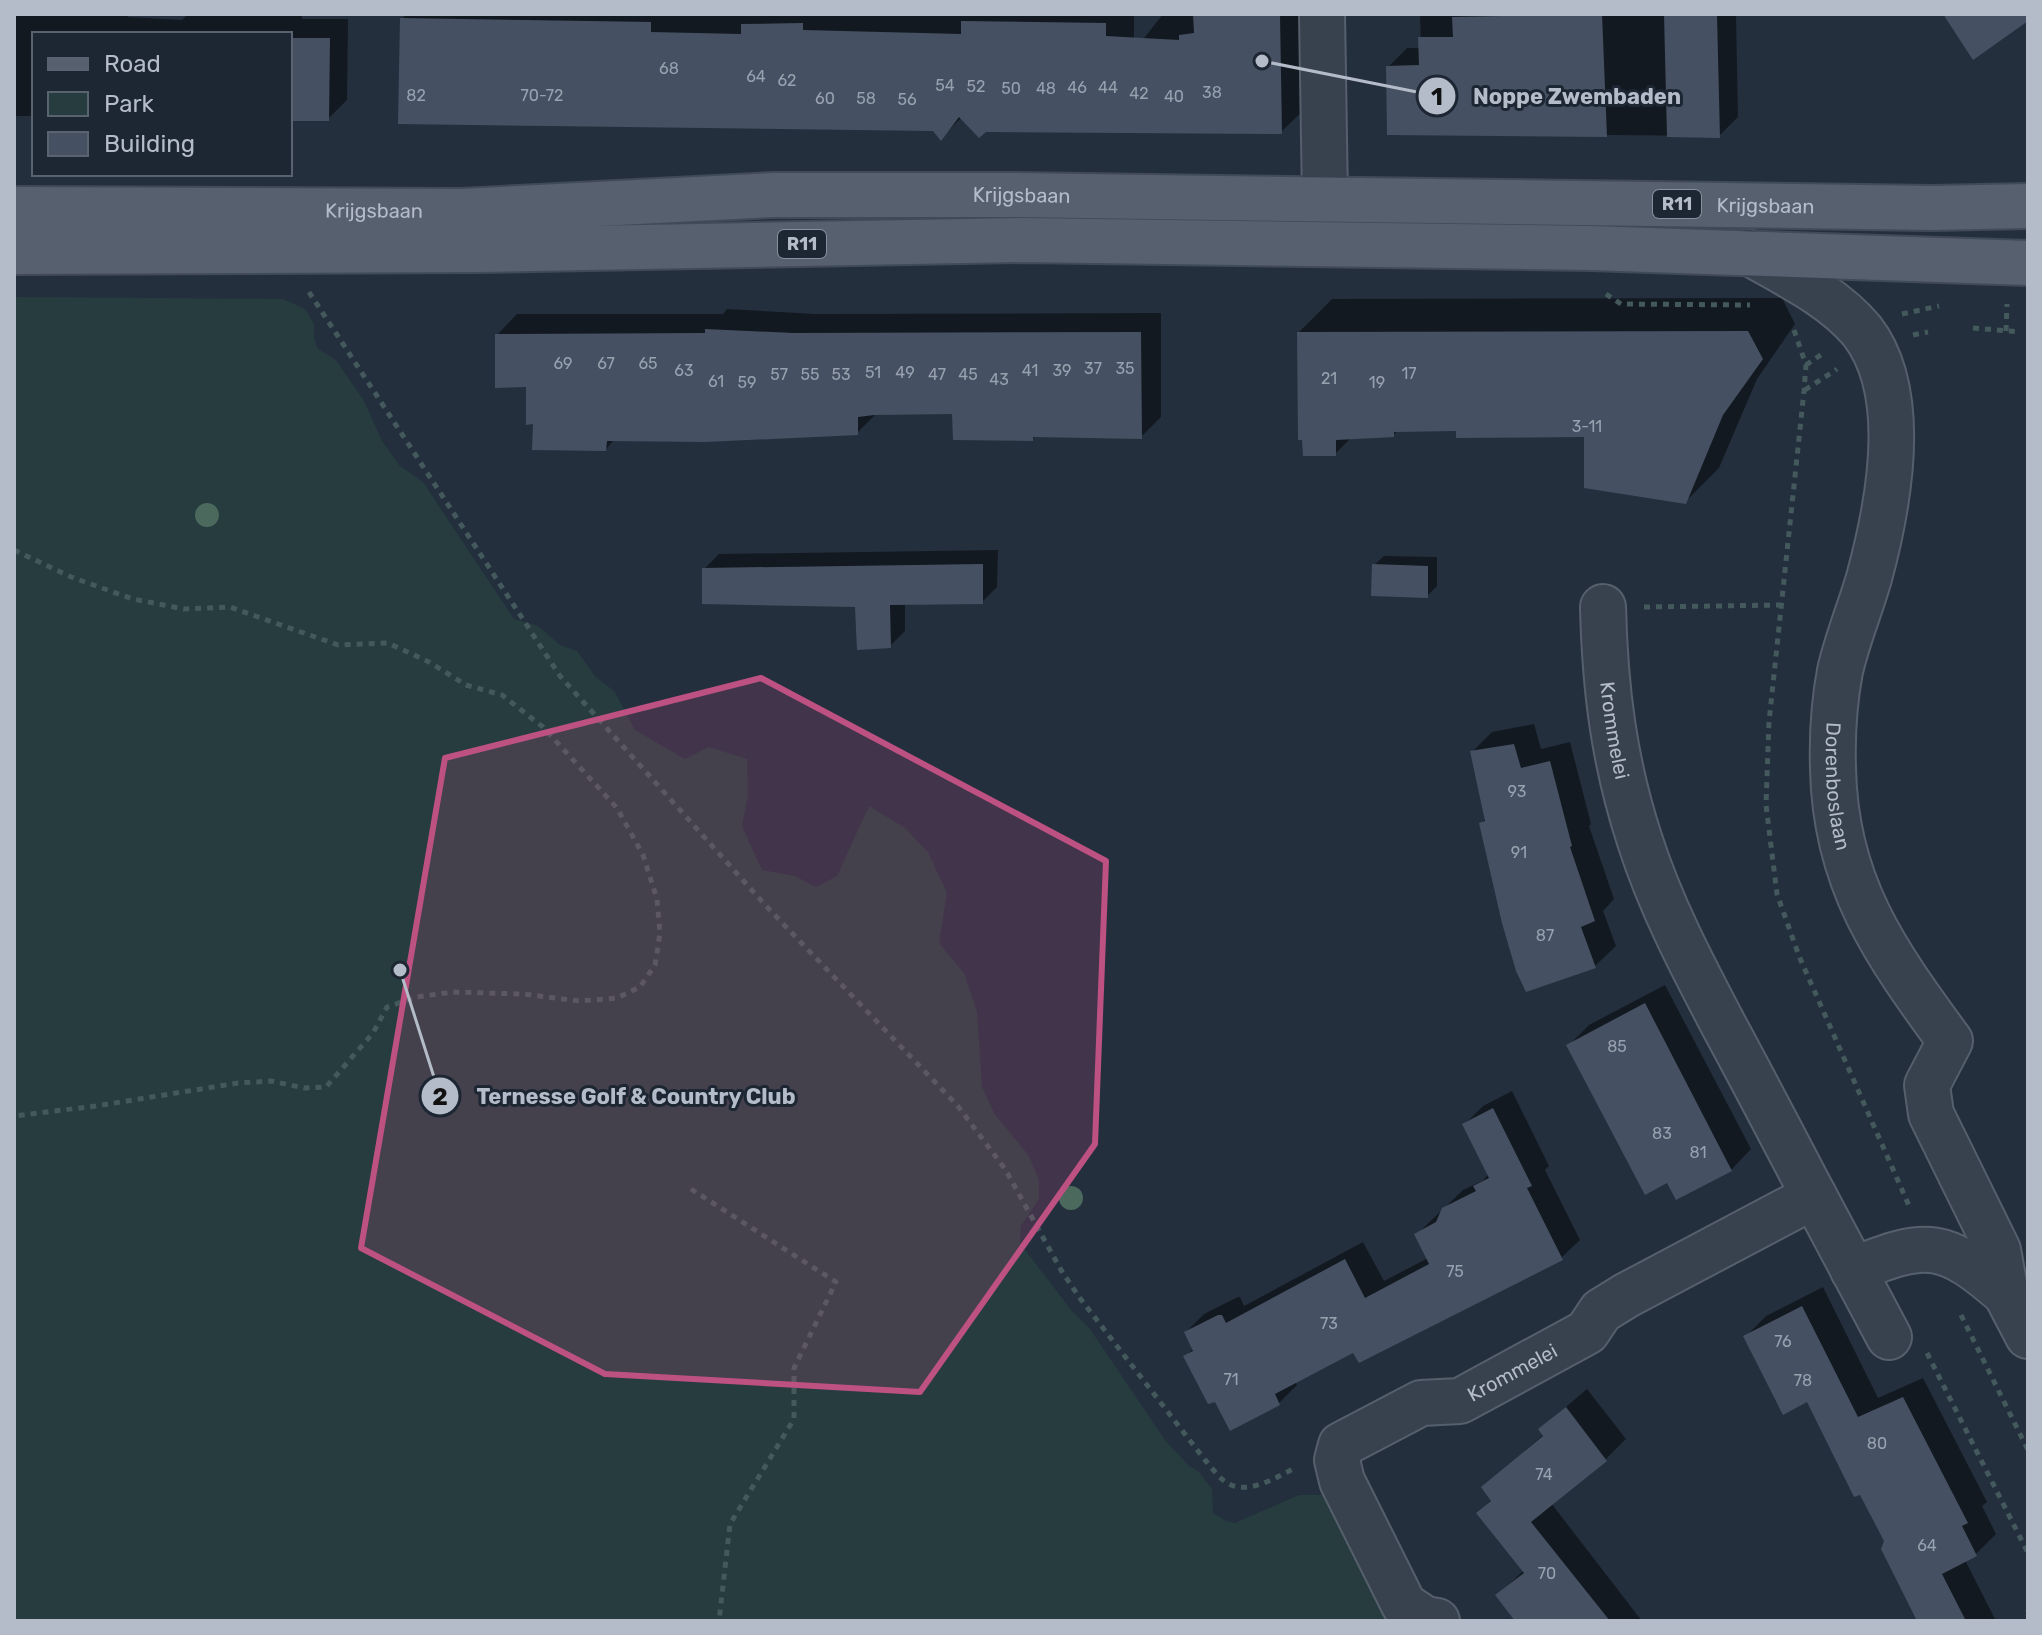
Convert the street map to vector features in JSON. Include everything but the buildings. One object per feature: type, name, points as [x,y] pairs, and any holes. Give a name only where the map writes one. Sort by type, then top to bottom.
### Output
[{"type":"main road","name":"Krijgsbaan","points":[[14,209],[462,211],[773,195],[1012,195],[1932,208],[2028,206]]},
{"type":"main road","name":"Krijgsbaan","points":[[14,252],[462,250],[1023,240],[1748,252],[2028,263]]},
{"type":"street","points":[[1322,14],[1325,199]]},
{"type":"street","points":[[1932,208],[1932,261]]},
{"type":"street","name":"Dorenboslaan","points":[[1748,252],[1803,284],[1834,306],[1861,331],[1887,384],[1889,467],[1883,521],[1841,669],[1833,722],[1833,770],[1841,837],[1854,883],[1874,930],[1898,970],[1950,1041],[1927,1085],[1931,1114],[1998,1250],[2006,1294],[2028,1336]]},
{"type":"street","name":"Krommelei","points":[[1603,607],[1605,679],[1611,724],[1640,842],[1660,895],[1699,977],[1889,1337]]},
{"type":"street","name":"Krommelei","points":[[1341,1445],[1421,1403],[1460,1401],[1587,1332],[1601,1311],[1627,1295],[1814,1196]]},
{"type":"street","points":[[1853,1270],[1894,1253],[1928,1249],[1951,1254],[1975,1267],[2006,1294]]},
{"type":"street","points":[[1341,1445],[1337,1460],[1342,1481],[1404,1605],[1425,1619],[1437,1621]]},
{"type":"path","points":[[304,285],[560,676],[766,906],[957,1105],[1005,1169],[1079,1297],[1219,1477],[1234,1486],[1252,1486],[1341,1445]]},
{"type":"path","points":[[1973,328],[2020,332]]},
{"type":"path","points":[[14,550],[71,577],[133,599],[184,609],[230,607],[338,645],[388,643],[429,662],[466,685],[502,695],[543,727],[617,808],[643,855],[657,899],[660,933],[655,965],[640,987],[617,998],[580,1001],[523,994],[453,992],[416,997],[387,1007],[373,1033],[326,1087],[304,1088],[271,1081],[238,1083],[14,1116]]},
{"type":"path","points":[[1603,607],[1783,605]]},
{"type":"path","points":[[691,1189],[836,1282],[794,1368],[794,1419],[730,1524],[719,1621]]},
{"type":"path","points":[[1889,1337],[1928,1354],[2028,1553]]},
{"type":"highlighted area","points":[[761,678],[1106,861],[1095,1144],[920,1392],[605,1374],[361,1248],[445,758]]},
{"type":"green space","points":[[14,297],[283,299],[305,309],[314,324],[318,349],[336,360],[364,401],[382,441],[400,466],[423,482],[514,619],[538,626],[560,645],[577,651],[595,676],[615,692],[635,730],[685,759],[709,747],[747,759],[748,795],[742,826],[762,870],[795,876],[816,887],[837,876],[869,806],[905,828],[928,852],[947,893],[939,943],[964,973],[977,1011],[982,1087],[994,1113],[1029,1156],[1039,1180],[1039,1199],[1021,1226],[1020,1243],[1071,1310],[1090,1329],[1165,1440],[1212,1489],[1213,1513],[1235,1523],[1299,1495],[1329,1495],[1368,1509],[1389,1525],[1397,1536],[1396,1556],[1416,1621],[14,1621]]},
{"type":"place","name":"Noppe Zwembaden","points":[[1262,61]]},
{"type":"place","name":"Ternesse Golf & Country Club","points":[[400,970]]}]
